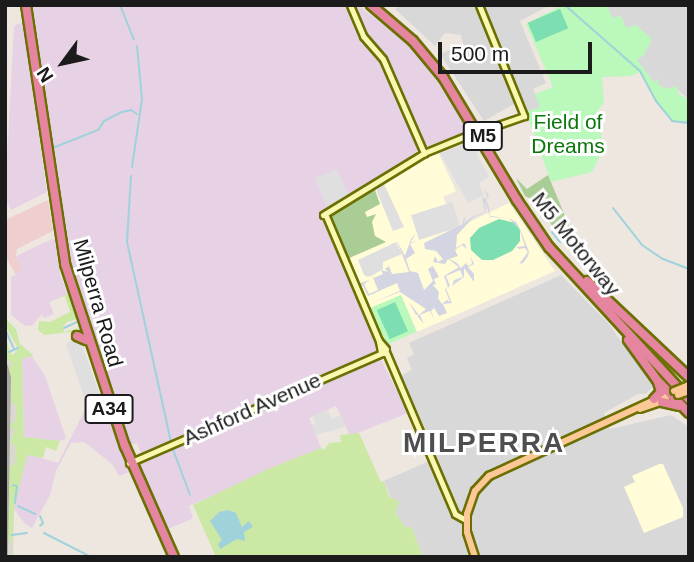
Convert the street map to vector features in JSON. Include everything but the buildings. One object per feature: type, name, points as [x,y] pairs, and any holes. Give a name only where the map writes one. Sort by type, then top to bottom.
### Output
[{"type":"highway","name":"Milperra Road","points":[[25,5],[60,259],[81,338],[173,557]]},
{"type":"highway","name":"Milperra Road","points":[[25,5],[65,264],[131,462]]},
{"type":"highway","name":"M5 Motorway","points":[[371,5],[404,32],[438,70],[517,200],[565,265],[689,399]]},
{"type":"highway","name":"M5 Motorway","points":[[378,5],[406,28],[437,61],[537,224],[579,274],[689,391]]},
{"type":"highway","points":[[565,265],[657,380],[687,411]]},
{"type":"highway","points":[[579,274],[687,375]]},
{"type":"highway","points":[[657,380],[661,392],[658,401],[672,402],[687,411]]},
{"type":"main road","points":[[350,5],[365,40],[383,59],[421,152]]},
{"type":"main road","points":[[466,520],[455,514],[383,351],[327,214],[413,160],[421,152],[516,119],[519,103],[478,5]]},
{"type":"main road","name":"Ashford Avenue","points":[[131,462],[383,351]]},
{"type":"main road","points":[[475,557],[466,520],[474,493],[491,474],[689,385]]},
{"type":"main road","points":[[673,394],[689,391]]},
{"type":"shaded area","points":[[29,5],[358,5],[415,50],[471,130],[417,150],[414,156],[321,213],[377,345],[376,350],[408,413],[350,436],[336,406],[309,418],[321,448],[189,506],[193,518],[166,530],[137,464],[144,461],[137,443],[128,446],[69,263]]},
{"type":"shaded area","points":[[403,5],[550,5],[520,21],[546,83],[533,89],[541,107],[526,112],[521,100],[484,121],[440,54],[457,47],[464,48],[461,35],[445,33],[435,46],[395,9]]},
{"type":"shaded area","points":[[607,5],[689,5],[689,100],[676,88],[669,90],[658,85],[658,80],[654,83],[636,60],[621,17],[612,18]]},
{"type":"shaded area","points":[[23,22],[47,192],[11,210],[5,196],[14,26]]},
{"type":"shaded area","points":[[471,142],[489,177],[479,183],[484,195],[468,203],[440,153]]},
{"type":"shaded area","points":[[437,150],[456,191],[443,197],[457,228],[509,203],[555,271],[417,332],[401,295],[368,310],[330,214]]},
{"type":"shaded area","points":[[337,169],[348,194],[327,207],[315,178]]},
{"type":"shaded area","points":[[383,182],[404,227],[393,231],[377,192],[377,186]]},
{"type":"shaded area","points":[[484,189],[489,195],[486,200],[490,216],[508,218],[490,217],[485,201],[486,212],[473,218],[457,235],[456,248],[464,243],[467,249],[462,245],[455,250],[458,256],[449,259],[461,268],[466,263],[468,266],[472,264],[471,257],[474,264],[468,267],[474,274],[474,282],[464,268],[464,277],[452,286],[454,280],[463,277],[460,270],[446,276],[450,286],[446,289],[452,303],[443,304],[447,313],[439,316],[434,308],[431,311],[435,321],[430,311],[420,315],[424,324],[409,302],[419,315],[426,309],[400,292],[373,302],[400,291],[397,283],[368,296],[363,286],[357,284],[370,280],[364,284],[369,294],[378,290],[372,275],[374,278],[383,274],[381,270],[388,272],[385,269],[389,266],[392,274],[409,272],[397,241],[405,256],[411,239],[416,234],[410,243],[418,240],[410,244],[415,253],[406,259],[410,271],[418,273],[424,290],[433,281],[428,269],[433,266],[439,277],[434,279],[436,284],[433,285],[439,292],[438,298],[442,304],[447,300],[450,302],[445,289],[448,287],[444,276],[459,267],[448,259],[445,264],[433,262],[435,256],[438,262],[443,259],[436,251],[425,249],[424,243],[463,224],[466,216],[464,223],[472,217],[485,212],[482,196],[485,199],[487,196]]},
{"type":"shaded area","points":[[48,200],[53,231],[17,249],[16,256],[23,270],[15,274],[5,255],[5,220]]},
{"type":"shaded area","points":[[452,202],[460,227],[419,240],[411,215]]},
{"type":"shaded area","points":[[508,218],[516,222],[520,229],[529,252],[523,263],[519,264],[528,252],[525,248],[516,247],[525,246],[519,228]]},
{"type":"shaded area","points":[[55,240],[60,275],[68,294],[49,302],[54,314],[44,318],[42,314],[33,325],[25,326],[11,315],[11,277],[23,270],[16,256]]},
{"type":"shaded area","points":[[396,242],[402,254],[383,262],[383,269],[373,275],[364,275],[358,260]]},
{"type":"shaded area","points":[[561,275],[608,323],[653,386],[646,394],[638,394],[604,413],[610,429],[671,415],[689,427],[689,557],[423,557],[412,528],[404,526],[399,519],[384,481],[431,460],[398,377],[412,370],[407,358],[414,354],[409,343]]},
{"type":"shaded area","points":[[72,340],[80,340],[100,395],[85,400],[66,344]]},
{"type":"shaded area","points":[[5,345],[15,369],[16,424],[28,454],[14,509],[13,557],[5,557]]},
{"type":"shaded area","points":[[31,355],[45,376],[66,438],[60,441],[24,437],[22,358]]},
{"type":"shaded area","points":[[100,395],[129,472],[119,476],[112,464],[84,442],[71,443],[56,471],[50,495],[32,528],[25,524],[14,509],[27,454],[58,463],[91,398]]},
{"type":"shaded area","points":[[328,410],[331,419],[341,415],[345,427],[316,435],[311,425],[315,423],[313,416]]},
{"type":"shaded area","points":[[663,464],[683,508],[683,517],[644,533],[624,487],[635,482],[632,476]]},
{"type":"green space","name":"Field of Dreams","points":[[563,5],[607,5],[612,18],[621,16],[626,28],[636,25],[652,39],[644,55],[637,60],[654,82],[658,79],[658,85],[669,89],[676,86],[679,94],[689,100],[689,123],[672,121],[656,101],[640,72],[631,76],[602,77],[604,102],[596,113],[604,148],[592,172],[551,182],[526,112],[540,107],[535,94],[553,87],[526,24]]},
{"type":"green space","points":[[560,9],[568,28],[536,42],[528,23]]},
{"type":"green space","points":[[548,175],[583,260],[558,234],[534,200],[525,196],[516,178],[527,189]]},
{"type":"green space","points":[[374,187],[380,204],[365,212],[367,217],[376,214],[372,222],[375,236],[386,242],[347,259],[330,214]]},
{"type":"green space","points":[[499,219],[515,223],[520,230],[520,241],[512,251],[493,260],[482,260],[471,250],[470,238],[479,228]]},
{"type":"green space","points":[[62,277],[77,319],[63,326],[64,332],[78,328],[77,323],[79,331],[44,335],[38,330],[39,321],[50,322],[70,312],[65,296],[49,302],[68,294]]},
{"type":"green space","points":[[401,295],[417,332],[383,346],[368,309]]},
{"type":"green space","points":[[395,302],[408,331],[390,339],[377,310]]},
{"type":"green space","points":[[5,318],[16,329],[20,344],[33,355],[22,359],[24,437],[60,441],[56,451],[46,447],[43,458],[27,455],[14,509],[12,546],[8,536],[9,468],[15,463],[16,448],[10,441],[15,431],[10,426],[16,420],[16,406],[10,399],[9,366],[13,365],[5,357],[5,333],[10,353],[13,355],[18,349],[5,325]]},
{"type":"green space","points":[[359,433],[381,482],[384,481],[389,497],[399,501],[396,513],[404,526],[412,528],[423,557],[216,557],[193,505],[268,469],[321,448],[324,450],[329,443],[341,442],[340,435]]},
{"type":"water","points":[[228,510],[236,513],[242,527],[249,521],[253,527],[244,532],[245,541],[237,539],[220,549],[218,544],[222,540],[210,521],[219,512]]},
{"type":"waterway","points":[[120,5],[134,39]]},
{"type":"waterway","points":[[567,7],[640,71],[656,101],[672,121],[689,123]]},
{"type":"waterway","points":[[132,167],[142,99],[137,46]]},
{"type":"waterway","points":[[50,149],[98,130],[104,121],[122,112],[131,110],[137,114]]},
{"type":"waterway","points":[[131,176],[127,242],[171,442]]},
{"type":"waterway","points":[[613,208],[642,245],[663,259],[689,269]]},
{"type":"waterway","points":[[552,232],[560,242]]},
{"type":"waterway","points":[[64,328],[77,322]]},
{"type":"waterway","points":[[5,329],[14,349]]},
{"type":"waterway","points":[[9,352],[18,348]]},
{"type":"waterway","points":[[172,447],[190,495]]},
{"type":"waterway","points":[[13,485],[17,486],[15,503]]},
{"type":"waterway","points":[[18,506],[35,514]]},
{"type":"waterway","points":[[40,516],[43,523],[40,526]]},
{"type":"waterway","points":[[12,535],[27,533]]},
{"type":"waterway","points":[[44,533],[89,556]]},
{"type":"taxiway","points":[[5,366],[8,377],[5,557]]},
{"type":"district","name":"MILPERRA","points":[[484,443]]}]
